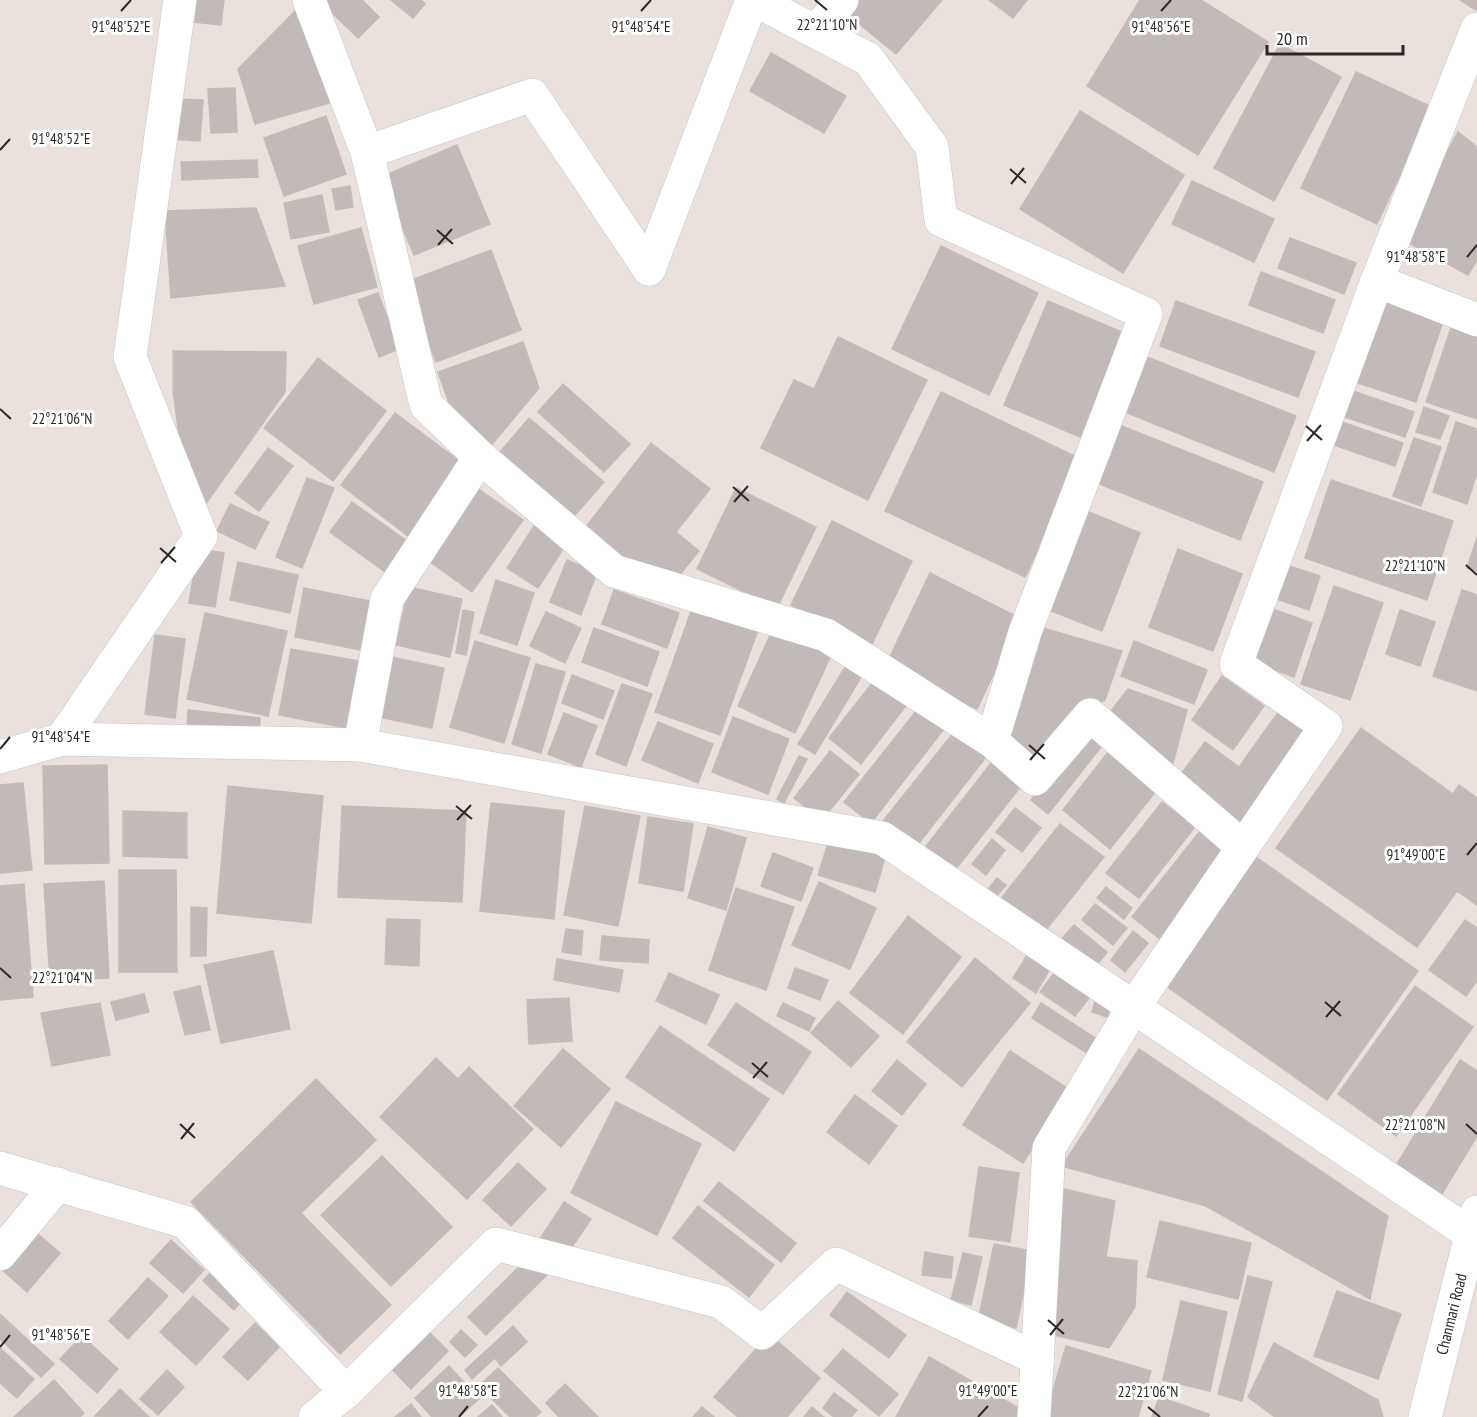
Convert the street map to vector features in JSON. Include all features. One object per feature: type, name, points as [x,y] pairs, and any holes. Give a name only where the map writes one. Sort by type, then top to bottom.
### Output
[{"type":"street","points":[[62,739],[201,536],[129,357],[180,0]]},
{"type":"street","points":[[309,0],[367,152],[426,405],[480,457],[614,572],[826,635],[993,741],[1035,779],[1090,715],[1243,847]]},
{"type":"street","points":[[367,152],[532,94],[649,269],[754,0],[868,59],[932,147],[941,220],[1146,314],[1025,632],[993,741]]},
{"type":"street","points":[[816,32],[842,0]]},
{"type":"street","points":[[1034,1417],[1049,1148],[1133,1008],[1326,726],[1236,664],[1377,281],[1477,29]]},
{"type":"street","points":[[1377,281],[1477,320]]},
{"type":"street","points":[[360,745],[387,599],[480,457]]},
{"type":"street","points":[[0,757],[62,739],[360,745],[882,838],[1133,1008],[1474,1223]]},
{"type":"street","points":[[0,1168],[185,1222],[346,1392]]},
{"type":"street","points":[[0,1254],[58,1184]]},
{"type":"street","name":"Chanmari Road","points":[[1425,1417],[1474,1223]]},
{"type":"street","points":[[315,1417],[346,1392],[496,1244],[721,1302],[762,1333],[836,1264],[1038,1359]]},
{"type":"building","points":[[196,0],[224,0],[221,25],[193,22]]},
{"type":"building","points":[[319,0],[362,0],[379,17],[358,38]]},
{"type":"building","points":[[391,0],[421,0],[425,4],[413,18]]},
{"type":"building","points":[[859,0],[942,0],[896,54],[847,14]]},
{"type":"building","points":[[989,0],[1027,0],[1013,18]]},
{"type":"building","points":[[1140,0],[1201,0],[1268,42],[1198,155],[1087,86]]},
{"type":"building","points":[[1460,0],[1477,0],[1477,9],[1476,10]]},
{"type":"building","points":[[303,3],[333,102],[255,124],[238,69]]},
{"type":"building","points":[[1280,44],[1341,77],[1274,201],[1214,168]]},
{"type":"building","points":[[771,53],[846,96],[824,133],[750,91]]},
{"type":"building","points":[[1356,72],[1432,107],[1377,224],[1301,188]]},
{"type":"building","points":[[235,88],[237,132],[211,133],[208,89]]},
{"type":"building","points":[[172,99],[203,100],[200,141],[170,139]]},
{"type":"building","points":[[1080,111],[1184,175],[1123,273],[1020,209]]},
{"type":"building","points":[[326,116],[346,174],[284,196],[264,138]]},
{"type":"building","points":[[1458,132],[1477,147],[1477,260],[1468,275],[1400,238]]},
{"type":"building","points":[[457,145],[490,224],[414,255],[381,177]]},
{"type":"building","points":[[257,160],[258,177],[182,180],[181,162]]},
{"type":"building","points":[[1192,181],[1274,219],[1254,262],[1172,224]]},
{"type":"building","points":[[350,186],[353,207],[336,210],[332,189]]},
{"type":"building","points":[[322,195],[329,232],[291,239],[284,203]]},
{"type":"building","points":[[256,208],[285,286],[171,298],[165,211]]},
{"type":"building","points":[[361,228],[377,287],[314,304],[298,246]]},
{"type":"building","points":[[1290,238],[1356,263],[1344,294],[1278,268]]},
{"type":"building","points":[[941,246],[1038,293],[989,395],[892,349]]},
{"type":"building","points":[[491,250],[521,330],[436,362],[406,282]]},
{"type":"building","points":[[1261,272],[1335,300],[1323,333],[1249,305]]},
{"type":"building","points":[[378,293],[399,349],[379,357],[358,300]]},
{"type":"building","points":[[1048,301],[1124,333],[1080,437],[1004,405]]},
{"type":"building","points":[[1176,301],[1315,352],[1298,397],[1160,346]]},
{"type":"building","points":[[1385,301],[1443,321],[1416,402],[1358,383]]},
{"type":"building","points":[[1452,325],[1477,333],[1477,419],[1426,402]]},
{"type":"building","points":[[838,337],[927,380],[868,500],[761,448],[794,380],[814,389]]},
{"type":"building","points":[[523,342],[539,388],[489,448],[454,417],[438,372]]},
{"type":"building","points":[[173,351],[286,352],[285,392],[205,505],[182,457],[173,391]]},
{"type":"building","points":[[1137,353],[1296,416],[1274,472],[1115,408]]},
{"type":"building","points":[[318,358],[386,411],[333,481],[264,428]]},
{"type":"building","points":[[563,384],[630,444],[604,472],[538,412]]},
{"type":"building","points":[[1353,391],[1414,412],[1405,437],[1345,417]]},
{"type":"building","points":[[941,392],[1081,459],[1025,577],[885,511]]},
{"type":"building","points":[[1424,407],[1449,416],[1440,439],[1416,432]]},
{"type":"building","points":[[395,413],[470,469],[416,542],[341,485]]},
{"type":"building","points":[[529,418],[604,482],[569,522],[495,458]]},
{"type":"building","points":[[1333,419],[1403,443],[1395,466],[1325,442]]},
{"type":"building","points":[[1456,422],[1477,429],[1477,473],[1467,504],[1433,492]]},
{"type":"building","points":[[1114,423],[1263,482],[1240,540],[1092,481]]},
{"type":"building","points":[[1414,438],[1441,447],[1421,506],[1393,496]]},
{"type":"building","points":[[651,443],[710,489],[676,532],[699,551],[673,583],[649,578],[585,528]]},
{"type":"building","points":[[268,448],[293,466],[259,511],[235,493]]},
{"type":"building","points":[[307,478],[334,488],[302,568],[276,557]]},
{"type":"building","points":[[1331,480],[1453,521],[1427,600],[1305,558]]},
{"type":"building","points":[[473,485],[523,520],[472,592],[422,556]]},
{"type":"building","points":[[736,488],[816,527],[777,608],[697,569]]},
{"type":"building","points":[[352,502],[414,546],[392,577],[330,532]]},
{"type":"building","points":[[230,504],[269,522],[255,549],[217,531]]},
{"type":"building","points":[[1077,507],[1140,533],[1102,631],[1039,606]]},
{"type":"building","points":[[832,521],[912,561],[872,644],[791,605]]},
{"type":"building","points":[[536,523],[567,543],[538,588],[507,568]]},
{"type":"building","points":[[1477,538],[1477,571],[1467,568]]},
{"type":"building","points":[[198,549],[224,553],[215,607],[189,603]]},
{"type":"building","points":[[1178,549],[1242,574],[1213,651],[1149,627]]},
{"type":"building","points":[[567,560],[597,572],[581,615],[550,602]]},
{"type":"building","points":[[238,562],[298,575],[290,613],[230,600]]},
{"type":"building","points":[[1283,564],[1320,576],[1309,610],[1271,597]]},
{"type":"building","points":[[930,573],[1020,618],[977,709],[886,665]]},
{"type":"building","points":[[496,580],[534,593],[517,645],[480,633]]},
{"type":"building","points":[[1334,586],[1383,603],[1350,700],[1301,684]]},
{"type":"building","points":[[409,587],[462,599],[450,657],[396,645]]},
{"type":"building","points":[[304,588],[370,601],[361,650],[295,637]]},
{"type":"building","points":[[614,590],[679,613],[667,648],[602,624]]},
{"type":"building","points":[[1462,590],[1477,595],[1477,691],[1433,676]]},
{"type":"building","points":[[693,606],[758,630],[720,735],[655,712]]},
{"type":"building","points":[[1267,607],[1312,623],[1294,677],[1250,661]]},
{"type":"building","points":[[463,610],[474,612],[466,655],[456,653]]},
{"type":"building","points":[[1400,610],[1435,622],[1420,666],[1386,654]]},
{"type":"building","points":[[546,612],[581,628],[565,663],[530,646]]},
{"type":"building","points":[[205,613],[287,631],[268,716],[187,699]]},
{"type":"building","points":[[776,622],[834,649],[795,733],[738,706]]},
{"type":"building","points":[[1036,626],[1122,651],[1105,700],[1070,719],[1034,770],[1002,739]]},
{"type":"building","points":[[594,628],[659,652],[647,686],[582,662]]},
{"type":"building","points":[[155,635],[185,639],[175,718],[145,714]]},
{"type":"building","points":[[475,641],[530,658],[504,743],[450,727]]},
{"type":"building","points":[[1134,641],[1207,670],[1194,704],[1121,676]]},
{"type":"building","points":[[291,649],[359,661],[347,728],[279,715]]},
{"type":"building","points":[[386,656],[444,668],[432,728],[374,716]]},
{"type":"building","points":[[850,659],[866,669],[815,754],[798,744]]},
{"type":"building","points":[[536,664],[565,672],[541,753],[512,744]]},
{"type":"building","points":[[880,673],[912,698],[861,764],[829,738]]},
{"type":"building","points":[[572,675],[614,691],[603,719],[562,703]]},
{"type":"building","points":[[1222,676],[1264,706],[1233,750],[1192,720]]},
{"type":"building","points":[[622,684],[652,694],[626,766],[596,754]]},
{"type":"building","points":[[1128,689],[1187,710],[1172,767],[1107,716]]},
{"type":"building","points":[[921,705],[947,725],[871,823],[844,802]]},
{"type":"building","points":[[188,710],[260,718],[259,737],[187,729]]},
{"type":"building","points":[[1279,711],[1306,731],[1241,824],[1178,778],[1205,742],[1239,767]]},
{"type":"building","points":[[564,713],[597,726],[581,767],[548,754]]},
{"type":"building","points":[[733,717],[789,739],[768,794],[712,772]]},
{"type":"building","points":[[658,722],[713,744],[698,783],[642,760]]},
{"type":"building","points":[[1361,728],[1453,794],[1459,785],[1477,798],[1477,905],[1457,891],[1417,947],[1276,848]]},
{"type":"building","points":[[954,732],[986,757],[916,847],[883,821]]},
{"type":"building","points":[[1084,733],[1101,747],[1048,814],[1031,800]]},
{"type":"building","points":[[1112,747],[1161,785],[1110,849],[1063,810]]},
{"type":"building","points":[[830,751],[859,774],[822,820],[794,798]]},
{"type":"building","points":[[799,756],[807,759],[784,803],[777,799]]},
{"type":"building","points":[[992,762],[1022,785],[952,874],[923,850]]},
{"type":"building","points":[[107,765],[109,863],[45,864],[43,766]]},
{"type":"building","points":[[23,783],[32,870],[0,873],[0,785]]},
{"type":"building","points":[[228,786],[323,796],[311,923],[217,913]]},
{"type":"building","points":[[1162,802],[1195,827],[1139,898],[1106,873]]},
{"type":"building","points":[[491,803],[564,811],[554,919],[480,911]]},
{"type":"building","points":[[342,806],[466,811],[462,902],[338,897]]},
{"type":"building","points":[[585,806],[640,816],[618,926],[564,915]]},
{"type":"building","points":[[1015,808],[1041,828],[1022,852],[996,832]]},
{"type":"building","points":[[123,811],[187,813],[187,858],[123,856]]},
{"type":"building","points":[[648,817],[693,824],[683,891],[639,883]]},
{"type":"building","points":[[1060,824],[1104,857],[1042,935],[999,901]]},
{"type":"building","points":[[708,827],[746,838],[726,910],[688,898]]},
{"type":"building","points":[[1200,831],[1229,853],[1161,940],[1132,917]]},
{"type":"building","points":[[830,837],[886,854],[875,892],[818,875]]},
{"type":"building","points":[[992,839],[1005,850],[986,875],[972,864]]},
{"type":"building","points":[[773,853],[813,868],[801,901],[761,886]]},
{"type":"building","points":[[1253,855],[1418,971],[1327,1100],[1162,983]]},
{"type":"building","points":[[119,870],[176,870],[177,972],[119,972]]},
{"type":"building","points":[[997,878],[1006,885],[991,903],[983,896]]},
{"type":"building","points":[[104,881],[109,978],[50,981],[44,884]]},
{"type":"building","points":[[819,882],[876,908],[850,969],[792,945]]},
{"type":"building","points":[[24,884],[33,997],[0,1000],[0,886]]},
{"type":"building","points":[[1106,887],[1132,908],[1124,919],[1097,898]]},
{"type":"building","points":[[736,888],[794,907],[766,990],[709,970]]},
{"type":"building","points":[[1095,904],[1127,928],[1113,945],[1082,920]]},
{"type":"building","points":[[191,907],[207,908],[206,956],[191,956]]},
{"type":"building","points":[[908,916],[961,957],[903,1034],[850,993]]},
{"type":"building","points":[[387,919],[420,920],[419,966],[385,964]]},
{"type":"building","points":[[1465,920],[1477,928],[1477,981],[1466,996],[1429,970]]},
{"type":"building","points":[[1074,925],[1107,952],[1092,971],[1058,943]]},
{"type":"building","points":[[566,929],[583,931],[581,955],[562,952]]},
{"type":"building","points":[[1133,931],[1148,943],[1125,972],[1111,960]]},
{"type":"building","points":[[602,936],[649,940],[648,963],[600,960]]},
{"type":"building","points":[[273,951],[290,1029],[221,1043],[204,965]]},
{"type":"building","points":[[1027,955],[1050,969],[1036,993],[1013,978]]},
{"type":"building","points":[[975,958],[1030,1003],[962,1087],[907,1042]]},
{"type":"building","points":[[557,959],[623,970],[619,992],[554,980]]},
{"type":"building","points":[[795,968],[828,980],[820,1000],[788,988]]},
{"type":"building","points":[[669,973],[719,995],[706,1024],[656,1001]]},
{"type":"building","points":[[1054,973],[1089,998],[1075,1016],[1040,992]]},
{"type":"building","points":[[200,986],[210,1030],[185,1035],[174,992]]},
{"type":"building","points":[[1415,986],[1473,1027],[1396,1136],[1338,1094]]},
{"type":"building","points":[[144,994],[149,1012],[116,1020],[111,1002]]},
{"type":"building","points":[[1097,995],[1112,1001],[1107,1017],[1092,1012]]},
{"type":"building","points":[[569,998],[572,1041],[529,1044],[527,1000]]},
{"type":"building","points":[[838,1001],[879,1036],[851,1067],[811,1033]]},
{"type":"building","points":[[100,1003],[110,1055],[52,1066],[41,1013]]},
{"type":"building","points":[[736,1003],[811,1052],[783,1094],[708,1045]]},
{"type":"building","points":[[783,1003],[815,1018],[809,1031],[777,1016]]},
{"type":"building","points":[[1041,1003],[1100,1041],[1090,1055],[1032,1018]]},
{"type":"building","points":[[660,1026],[769,1099],[734,1151],[626,1077]]},
{"type":"building","points":[[563,1049],[610,1089],[561,1147],[514,1106]]},
{"type":"building","points":[[1139,1049],[1388,1216],[1370,1299],[1206,1206],[1062,1166]]},
{"type":"building","points":[[1010,1051],[1070,1090],[1023,1163],[963,1125]]},
{"type":"building","points":[[436,1058],[458,1079],[469,1067],[533,1129],[467,1199],[380,1117]]},
{"type":"building","points":[[897,1060],[926,1084],[902,1115],[872,1091]]},
{"type":"building","points":[[1460,1060],[1477,1071],[1477,1136],[1440,1197],[1394,1169]]},
{"type":"building","points":[[316,1079],[376,1140],[301,1213],[391,1305],[340,1354],[191,1202]]},
{"type":"building","points":[[855,1095],[897,1126],[869,1164],[827,1132]]},
{"type":"building","points":[[616,1102],[701,1144],[657,1235],[571,1193]]},
{"type":"building","points":[[382,1156],[452,1227],[391,1286],[321,1215]]},
{"type":"building","points":[[518,1163],[546,1189],[511,1226],[483,1200]]},
{"type":"building","points":[[979,1167],[1019,1173],[1010,1242],[969,1236]]},
{"type":"building","points":[[719,1182],[796,1243],[781,1262],[704,1201]]},
{"type":"building","points":[[1060,1188],[1115,1201],[1106,1257],[1137,1261],[1135,1307],[1109,1348],[1045,1333]]},
{"type":"building","points":[[564,1202],[591,1219],[564,1259],[538,1242]]},
{"type":"building","points":[[698,1206],[774,1265],[749,1297],[673,1238]]},
{"type":"building","points":[[1160,1221],[1251,1243],[1238,1299],[1147,1277]]},
{"type":"building","points":[[32,1229],[60,1253],[27,1292],[0,1268]]},
{"type":"building","points":[[171,1240],[204,1270],[183,1293],[150,1263]]},
{"type":"building","points":[[994,1244],[1032,1251],[1016,1328],[978,1321]]},
{"type":"building","points":[[925,1252],[953,1257],[951,1278],[922,1275]]},
{"type":"building","points":[[963,1253],[982,1257],[971,1305],[951,1300]]},
{"type":"building","points":[[530,1256],[548,1274],[486,1335],[468,1317]]},
{"type":"building","points":[[215,1268],[245,1297],[234,1310],[203,1281]]},
{"type":"building","points":[[1248,1276],[1272,1282],[1242,1401],[1218,1394]]},
{"type":"building","points":[[148,1278],[168,1296],[128,1339],[109,1321]]},
{"type":"building","points":[[1337,1291],[1401,1314],[1378,1379],[1314,1356]]},
{"type":"building","points":[[847,1292],[906,1335],[889,1358],[830,1315]]},
{"type":"building","points":[[193,1296],[229,1329],[196,1365],[160,1332]]},
{"type":"building","points":[[1181,1301],[1227,1312],[1210,1391],[1163,1380]]},
{"type":"building","points":[[0,1314],[54,1364],[41,1377],[0,1339]]},
{"type":"building","points":[[255,1323],[279,1347],[248,1380],[223,1357]]},
{"type":"building","points":[[513,1326],[527,1342],[501,1366],[495,1358],[472,1379],[465,1370]]},
{"type":"building","points":[[426,1329],[448,1351],[411,1389],[389,1366]]},
{"type":"building","points":[[461,1330],[477,1345],[465,1357],[450,1342]]},
{"type":"building","points":[[769,1334],[820,1378],[787,1417],[738,1417],[714,1397]]},
{"type":"building","points":[[82,1336],[118,1369],[97,1393],[60,1359]]},
{"type":"building","points":[[1274,1343],[1378,1400],[1383,1417],[1275,1417],[1248,1397]]},
{"type":"building","points":[[1066,1346],[1151,1371],[1138,1417],[1045,1417]]},
{"type":"building","points":[[0,1348],[34,1379],[17,1398],[0,1383]]},
{"type":"building","points":[[843,1349],[898,1394],[879,1416],[824,1371]]},
{"type":"building","points":[[929,1357],[1029,1414],[1027,1417],[896,1417]]},
{"type":"building","points":[[449,1366],[479,1399],[459,1417],[432,1417],[415,1398]]},
{"type":"building","points":[[498,1368],[541,1412],[535,1417],[510,1417],[479,1386]]},
{"type":"building","points":[[167,1370],[184,1387],[158,1415],[140,1399]]},
{"type":"building","points":[[54,1380],[84,1413],[80,1417],[14,1417]]},
{"type":"building","points":[[565,1384],[598,1417],[559,1417],[546,1403]]},
{"type":"building","points":[[120,1389],[149,1417],[95,1416]]},
{"type":"building","points":[[834,1393],[857,1410],[851,1417],[834,1417],[823,1408]]},
{"type":"building","points":[[1159,1397],[1209,1414],[1208,1417],[1152,1417]]},
{"type":"building","points":[[411,1404],[421,1417],[395,1417]]},
{"type":"building","points":[[492,1405],[502,1417],[478,1417]]},
{"type":"building","points":[[702,1407],[714,1417],[693,1417]]},
{"type":"building","points":[[812,1407],[824,1417],[804,1417]]}]
